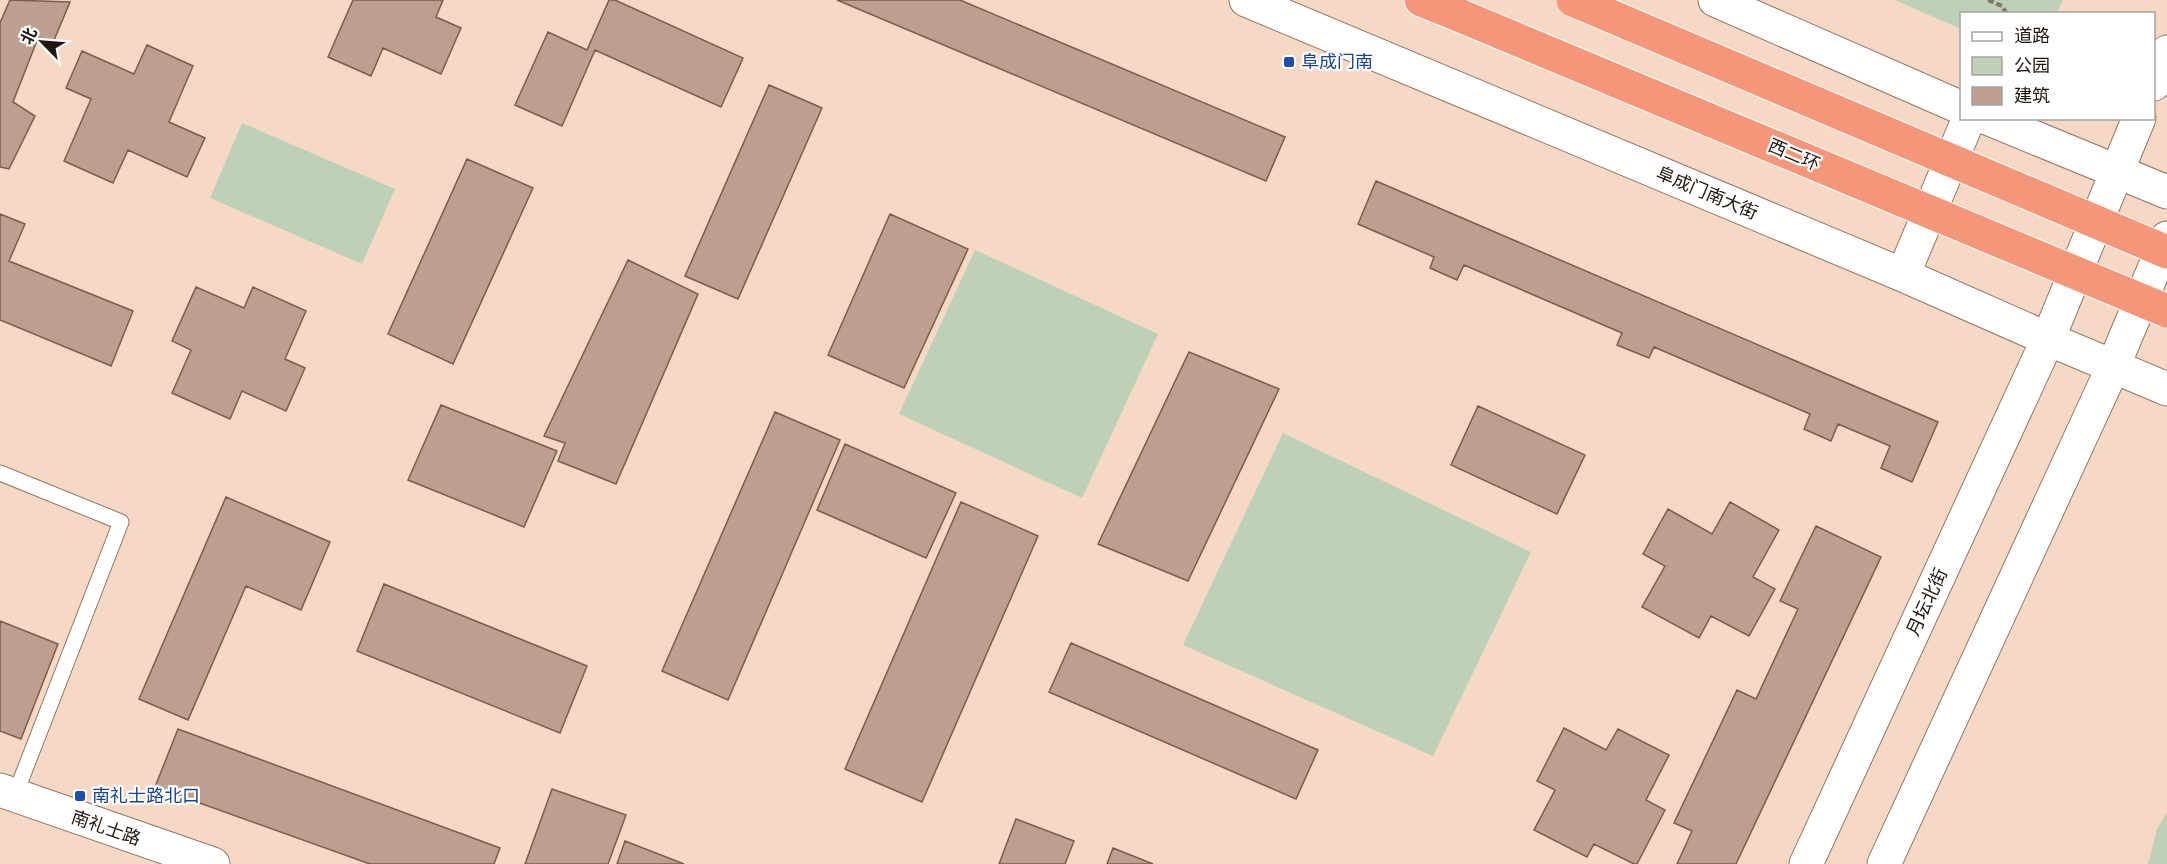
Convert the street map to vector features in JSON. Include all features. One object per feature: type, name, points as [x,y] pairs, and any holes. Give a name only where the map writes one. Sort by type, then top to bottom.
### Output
[{"type":"highway","name":"西二环","points":[[1421,0],[2167,311]]},
{"type":"highway","points":[[1573,0],[2167,252]]},
{"type":"street","name":"阜成门南大街","points":[[1246,0],[1903,275],[2167,389]]},
{"type":"street","points":[[1715,0],[1960,107]]},
{"type":"street","points":[[2155,82],[2167,52]]},
{"type":"street","points":[[1903,275],[1968,120]]},
{"type":"street","points":[[1992,120],[2167,192]]},
{"type":"street","name":"月坛北街","points":[[1806,864],[2048,339],[2138,120]]},
{"type":"street","points":[[1884,864],[2113,367],[2167,238]]},
{"type":"street","name":"南礼士路","points":[[7,793],[213,864]]},
{"type":"lane","points":[[0,473],[121,522],[7,793]]},
{"type":"path","points":[[1988,0],[2002,6],[2006,12]]},
{"type":"green space","points":[[1895,0],[2063,0],[2057,12],[1960,12],[1960,29]]},
{"type":"green space","points":[[242,123],[395,189],[362,264],[210,198]]},
{"type":"green space","points":[[975,250],[1158,334],[1082,498],[899,414]]},
{"type":"green space","points":[[1283,433],[1531,552],[1433,756],[1183,645]]},
{"type":"green space","points":[[2167,812],[2167,864],[2148,864],[2157,829]]},
{"type":"building","points":[[10,0],[70,2],[52,45],[38,38],[13,102],[35,116],[9,169],[0,167],[0,23]]},
{"type":"building","points":[[353,0],[443,0],[436,17],[461,28],[441,74],[383,48],[371,76],[328,57]]},
{"type":"building","points":[[609,0],[615,0],[743,58],[721,107],[595,50],[562,126],[515,105],[548,32],[587,50]]},
{"type":"building","points":[[837,0],[960,0],[1285,137],[1266,181]]},
{"type":"building","points":[[147,45],[193,66],[169,122],[205,138],[187,177],[128,150],[113,183],[64,161],[91,99],[66,88],[82,51],[134,74]]},
{"type":"building","points":[[769,85],[822,108],[738,299],[685,276]]},
{"type":"building","points":[[467,159],[533,188],[453,364],[388,334]]},
{"type":"building","points":[[1376,181],[1938,422],[1912,482],[1881,468],[1890,446],[1838,424],[1831,441],[1804,429],[1810,414],[1654,347],[1649,358],[1617,345],[1622,333],[1464,265],[1457,280],[1430,268],[1434,257],[1358,224]]},
{"type":"building","points":[[0,214],[25,224],[9,261],[133,311],[111,366],[0,320]]},
{"type":"building","points":[[890,214],[968,249],[904,388],[828,355]]},
{"type":"building","points":[[628,260],[698,294],[616,484],[558,461],[565,443],[544,436]]},
{"type":"building","points":[[196,287],[244,308],[253,287],[306,311],[285,359],[305,368],[286,411],[242,391],[230,419],[172,393],[191,350],[172,341]]},
{"type":"building","points":[[1189,352],[1279,389],[1188,581],[1098,544]]},
{"type":"building","points":[[441,405],[557,451],[524,527],[408,480]]},
{"type":"building","points":[[1478,406],[1585,455],[1557,514],[1451,465]]},
{"type":"building","points":[[775,412],[840,440],[728,700],[662,671]]},
{"type":"building","points":[[845,444],[956,493],[926,558],[817,510]]},
{"type":"building","points":[[226,497],[330,542],[301,610],[246,586],[188,720],[139,699]]},
{"type":"building","points":[[961,502],[1038,536],[922,802],[845,769]]},
{"type":"building","points":[[1730,502],[1779,530],[1753,577],[1775,589],[1749,636],[1711,616],[1699,638],[1642,607],[1665,566],[1643,554],[1668,509],[1712,534]]},
{"type":"building","points":[[1816,526],[1881,557],[1736,864],[1677,864],[1692,831],[1674,823],[1737,690],[1756,699],[1798,609],[1780,601]]},
{"type":"building","points":[[384,584],[587,666],[560,733],[357,651]]},
{"type":"building","points":[[0,621],[58,644],[21,739],[0,731]]},
{"type":"building","points":[[1071,643],[1318,750],[1296,799],[1049,692]]},
{"type":"building","points":[[1564,728],[1606,750],[1618,729],[1669,755],[1646,800],[1665,810],[1637,864],[1594,844],[1587,857],[1534,830],[1555,790],[1537,781]]},
{"type":"building","points":[[178,729],[500,848],[494,864],[370,864],[155,787]]},
{"type":"building","points":[[552,789],[626,815],[608,864],[525,864]]},
{"type":"building","points":[[1016,819],[1074,841],[1065,864],[999,864]]},
{"type":"building","points":[[625,841],[684,864],[617,864]]},
{"type":"building","points":[[1113,848],[1153,864],[1107,864]]},
{"type":"place","name":"阜成门南","points":[[1289,62]]},
{"type":"place","name":"南礼士路北口","points":[[80,796]]}]
